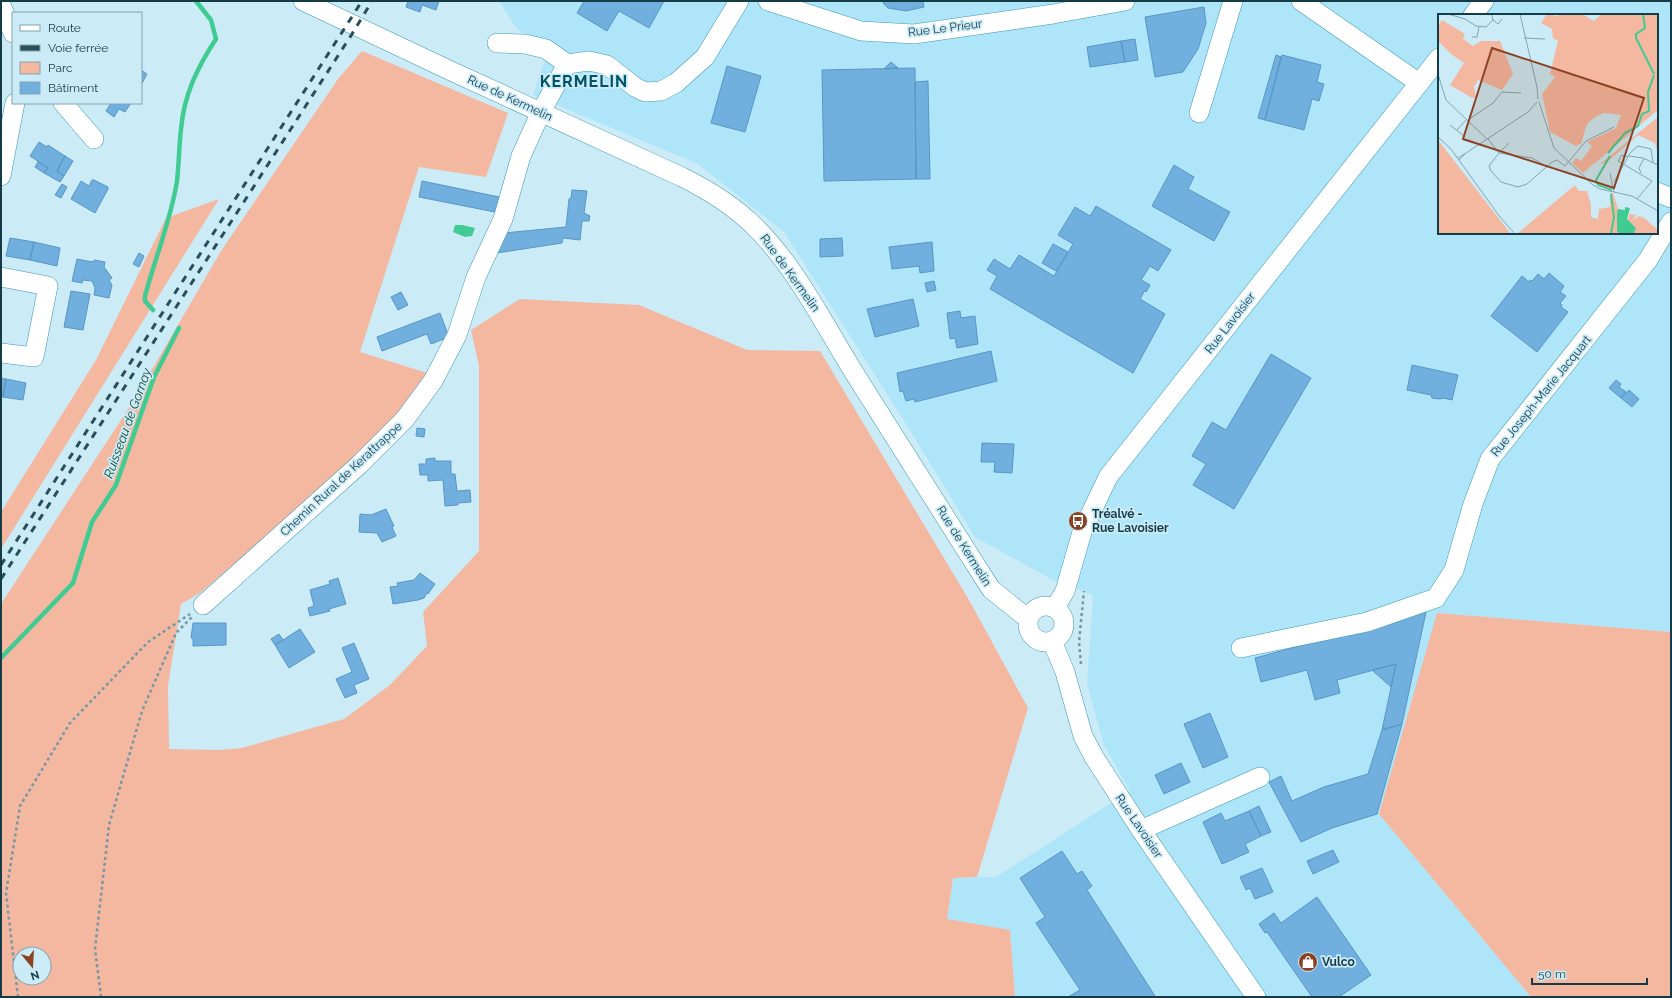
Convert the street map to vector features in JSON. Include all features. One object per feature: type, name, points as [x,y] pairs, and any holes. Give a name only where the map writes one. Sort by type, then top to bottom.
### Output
[{"type":"street","name":"Rue de Kermelin","points":[[303,1],[709,190],[754,225],[772,245],[810,299],[990,589],[1029,618]]},
{"type":"street","points":[[497,43],[526,44],[546,49],[567,64],[589,61],[606,65],[635,87],[645,92],[661,91],[676,83],[705,57],[739,1]]},
{"type":"street","name":"Rue Le Prieur","points":[[768,1],[861,31],[914,34],[1053,14],[1125,1]]},
{"type":"street","points":[[1199,113],[1233,1]]},
{"type":"street","points":[[1301,1],[1428,79]]},
{"type":"street","points":[[1474,14],[1484,1]]},
{"type":"street","points":[[1,6],[12,31]]},
{"type":"street","name":"Rue Lavoisier","points":[[1055,608],[1065,591],[1082,532],[1108,477],[1428,79],[1438,60]]},
{"type":"street","name":"Chemin Rural de Kerattrappe","points":[[203,604],[359,465],[405,419],[433,381],[457,335],[476,277],[503,219],[521,156],[540,112],[567,64]]},
{"type":"street","points":[[1,176],[15,104]]},
{"type":"street","points":[[64,104],[94,139]]},
{"type":"street","points":[[1658,192],[1671,198]]},
{"type":"street","name":"Rue Joseph-Marie Jacquart","points":[[1242,648],[1367,622],[1436,598],[1454,570],[1473,504],[1490,459],[1643,266],[1671,222]]},
{"type":"street","points":[[1,276],[48,286],[34,357],[1,353]]},
{"type":"street","points":[[1042,606],[1055,608],[1060,612],[1063,618],[1064,624],[1061,635],[1052,641],[1040,641],[1034,638],[1028,626],[1029,618],[1036,609],[1042,606]]},
{"type":"street","name":"Rue Lavoisier","points":[[1052,641],[1065,672],[1084,736],[1094,757],[1141,830],[1256,997]]},
{"type":"street","points":[[1141,830],[1260,777]]},
{"type":"path","points":[[1081,669],[1079,642],[1084,590]]},
{"type":"path","points":[[18,997],[6,893],[20,806],[70,723],[148,642],[203,604]]},
{"type":"path","points":[[101,997],[96,949],[109,825],[142,711],[176,633],[203,604]]},
{"type":"shaded area","points":[[499,1],[1671,1],[1671,632],[1438,613],[1379,814],[1531,997],[1015,997],[1010,930],[947,920],[953,878],[996,877],[1130,791],[1104,745],[1087,684],[1093,595],[1053,580],[975,537],[908,427],[784,232],[698,164],[533,95],[545,61],[513,23]]},
{"type":"shaded area","points":[[455,225],[475,228],[472,236],[465,237],[453,232]]},
{"type":"green space","points":[[362,51],[508,113],[486,177],[419,167],[360,352],[427,373],[394,418],[303,505],[200,593],[181,604],[168,686],[169,749],[220,750],[242,748],[344,719],[390,685],[427,646],[423,612],[479,551],[479,366],[471,330],[520,299],[639,305],[747,350],[820,351],[969,600],[1028,708],[977,877],[953,878],[947,919],[1010,930],[1015,997],[1,997],[1,604],[136,397],[221,251],[338,79]]},
{"type":"green space","points":[[219,199],[1,549],[1,512],[96,360],[166,218]]},
{"type":"green space","points":[[1437,613],[1671,632],[1671,997],[1531,997],[1379,814]]},
{"type":"building","points":[[408,1],[439,1],[436,10],[422,5],[420,12],[406,7]]},
{"type":"building","points":[[584,1],[664,1],[649,28],[619,11],[607,31],[577,13]]},
{"type":"building","points":[[884,1],[923,1],[924,7],[906,11],[888,8],[883,3]]},
{"type":"building","points":[[1204,7],[1206,23],[1198,49],[1183,72],[1155,77],[1145,17]]},
{"type":"building","points":[[1135,39],[1138,60],[1125,62],[1121,41]]},
{"type":"building","points":[[1121,41],[1125,62],[1090,67],[1087,47]]},
{"type":"building","points":[[1276,55],[1281,57],[1265,120],[1258,118]]},
{"type":"building","points":[[1282,55],[1321,65],[1317,82],[1324,84],[1319,101],[1312,99],[1304,130],[1265,120]]},
{"type":"building","points":[[891,62],[898,68],[884,69]]},
{"type":"building","points":[[727,66],[761,76],[745,132],[711,123]]},
{"type":"building","points":[[915,68],[916,179],[824,181],[822,70]]},
{"type":"building","points":[[142,71],[147,74],[142,83]]},
{"type":"building","points":[[928,81],[930,179],[916,179],[915,82]]},
{"type":"building","points":[[110,104],[130,104],[125,112],[119,109],[114,117],[106,111]]},
{"type":"building","points":[[39,142],[47,147],[48,145],[65,156],[57,171],[64,176],[60,182],[44,173],[48,168],[30,156]]},
{"type":"building","points":[[65,156],[73,161],[64,176],[57,171]]},
{"type":"building","points":[[38,162],[48,168],[44,173],[35,167]]},
{"type":"building","points":[[1174,165],[1194,177],[1188,189],[1230,212],[1214,241],[1152,206]]},
{"type":"building","points":[[92,180],[108,187],[95,213],[71,199],[81,181],[89,186]]},
{"type":"building","points":[[422,181],[504,198],[500,213],[419,197]]},
{"type":"building","points":[[62,184],[67,187],[61,198],[55,195]]},
{"type":"building","points":[[572,190],[587,191],[584,213],[590,216],[589,221],[582,221],[580,240],[563,238],[562,243],[497,253],[504,233],[566,227],[569,199],[571,198]]},
{"type":"building","points":[[1096,206],[1171,250],[1158,271],[1150,266],[1141,280],[1150,285],[1140,299],[1165,314],[1133,373],[990,289],[997,276],[987,270],[994,259],[1010,269],[1019,255],[1054,276],[1073,244],[1058,235],[1075,207],[1090,216]]},
{"type":"building","points":[[10,238],[34,242],[30,260],[6,256]]},
{"type":"building","points":[[842,238],[843,256],[820,257],[820,239]]},
{"type":"building","points":[[34,242],[60,248],[57,266],[30,260]]},
{"type":"building","points":[[932,242],[934,271],[920,273],[919,266],[892,269],[889,247]]},
{"type":"building","points":[[1053,244],[1068,252],[1056,271],[1042,263]]},
{"type":"building","points":[[139,253],[144,256],[139,267],[133,264]]},
{"type":"building","points":[[77,259],[105,262],[104,267],[112,278],[109,280],[112,285],[109,298],[94,295],[95,288],[92,281],[83,280],[82,283],[72,281]]},
{"type":"building","points":[[1549,273],[1564,286],[1560,292],[1566,296],[1560,303],[1562,305],[1561,307],[1568,312],[1537,352],[1491,316],[1522,276],[1529,282],[1530,280],[1532,281],[1538,274],[1544,279]]},
{"type":"building","points":[[934,281],[936,290],[927,292],[925,283]]},
{"type":"building","points":[[71,291],[90,294],[83,330],[64,327]]},
{"type":"building","points":[[401,292],[408,305],[398,310],[391,297]]},
{"type":"building","points":[[913,299],[919,326],[875,337],[867,309]]},
{"type":"building","points":[[960,311],[961,318],[975,316],[978,344],[957,348],[955,338],[950,339],[947,313]]},
{"type":"building","points":[[440,313],[449,337],[431,344],[427,334],[382,351],[377,337]]},
{"type":"building","points":[[991,351],[997,381],[915,402],[914,399],[906,401],[903,391],[900,392],[897,373]]},
{"type":"building","points":[[1271,354],[1311,378],[1234,509],[1193,485],[1206,464],[1192,456],[1212,422],[1226,430]]},
{"type":"building","points":[[1412,365],[1458,375],[1452,400],[1432,398],[1431,395],[1407,390]]},
{"type":"building","points":[[1,378],[6,379],[3,397],[1,396]]},
{"type":"building","points":[[6,379],[26,383],[23,400],[3,397]]},
{"type":"building","points":[[1616,380],[1621,384],[1619,387],[1626,392],[1621,398],[1609,388]]},
{"type":"building","points":[[1629,390],[1639,399],[1632,407],[1621,398]]},
{"type":"building","points":[[417,428],[425,429],[424,437],[416,436]]},
{"type":"building","points":[[982,443],[1014,444],[1012,473],[994,472],[995,462],[981,462]]},
{"type":"building","points":[[435,458],[435,461],[451,461],[451,474],[455,474],[457,491],[470,490],[471,502],[445,506],[443,480],[428,481],[428,475],[420,475],[419,464],[426,464],[426,459]]},
{"type":"building","points":[[386,509],[394,526],[392,527],[396,536],[382,542],[377,533],[359,532],[360,514],[371,515]]},
{"type":"building","points":[[420,573],[435,584],[428,594],[427,593],[424,598],[418,600],[393,604],[390,587],[398,586],[397,583],[414,580]]},
{"type":"building","points":[[338,578],[346,604],[329,609],[330,611],[310,616],[308,608],[314,606],[310,590],[330,584],[329,581]]},
{"type":"building","points":[[1426,612],[1402,724],[1382,730],[1396,664],[1337,680],[1340,693],[1315,700],[1307,670],[1261,682],[1255,658]]},
{"type":"building","points":[[193,623],[226,623],[226,645],[193,646],[193,638],[191,638]]},
{"type":"building","points":[[300,629],[315,652],[289,668],[275,645]]},
{"type":"building","points":[[279,634],[283,640],[275,645],[271,639]]},
{"type":"building","points":[[354,643],[369,679],[354,685],[357,693],[345,698],[336,679],[352,672],[342,648]]},
{"type":"building","points":[[1396,664],[1391,687],[1372,670]]},
{"type":"building","points":[[1210,713],[1228,757],[1203,768],[1184,724]]},
{"type":"building","points":[[1402,724],[1377,814],[1332,828],[1301,842],[1269,782],[1281,776],[1292,801],[1324,787],[1368,774],[1382,730]]},
{"type":"building","points":[[1181,763],[1190,782],[1164,794],[1155,775]]},
{"type":"building","points":[[1259,806],[1271,832],[1261,836],[1249,811]]},
{"type":"building","points":[[1249,811],[1261,836],[1245,844],[1249,852],[1222,864],[1203,822],[1221,813],[1225,821]]},
{"type":"building","points":[[1333,850],[1339,862],[1313,874],[1307,861]]},
{"type":"building","points":[[1062,851],[1077,874],[1082,871],[1092,886],[1087,890],[1155,996],[1068,997],[1080,990],[1036,923],[1045,917],[1020,878]]},
{"type":"building","points":[[1262,868],[1273,892],[1255,899],[1250,888],[1246,890],[1240,877]]},
{"type":"building","points":[[1317,897],[1371,975],[1339,997],[1312,997],[1267,932],[1265,933],[1259,924],[1274,913],[1281,923]]},
{"type":"waterway","name":"Ruisseau de Gornay","points":[[153,310],[145,301],[145,296],[167,225],[174,196],[178,175],[181,129],[185,105],[197,71],[216,39],[211,20],[196,1]]},
{"type":"waterway","name":"Ruisseau de Gornay","points":[[1,658],[73,583],[92,522],[116,485],[154,377],[179,328]]},
{"type":"railway","points":[[1,565],[362,1]]},
{"type":"railway","points":[[1,579],[372,1]]},
{"type":"place","name":"Tréalvé - Rue Lavoisier","points":[[1078,521]]},
{"type":"place","name":"Vulco","points":[[1308,962]]},
{"type":"district","name":"KERMELIN","points":[[584,81]]}]
